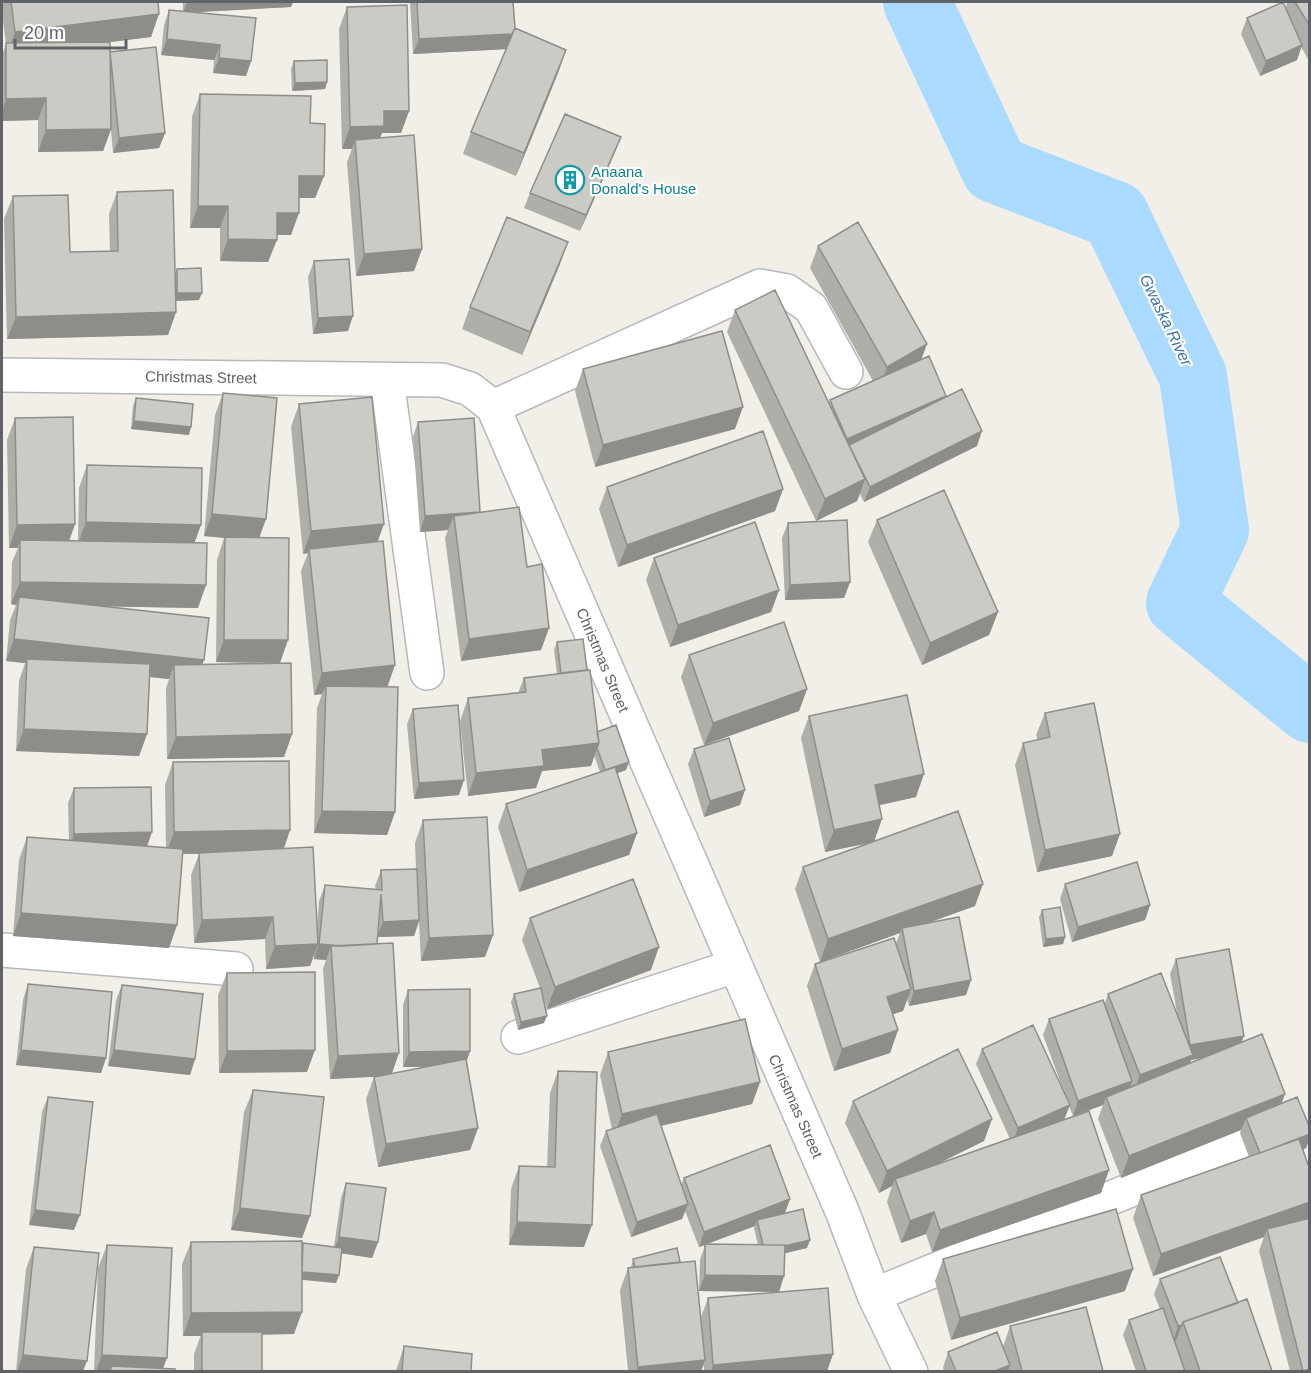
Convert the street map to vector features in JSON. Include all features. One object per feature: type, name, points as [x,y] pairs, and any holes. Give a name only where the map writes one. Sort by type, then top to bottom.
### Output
[{"type":"street","points":[[493,407],[760,286],[787,291],[811,308],[846,372]]},
{"type":"street","name":"Christmas Street","points":[[2,375],[442,381],[470,389],[493,407],[842,1211],[874,1295],[911,1371]]},
{"type":"street","points":[[387,380],[427,673]]},
{"type":"street","points":[[2,950],[236,969]]},
{"type":"street","points":[[518,1037],[735,966]]},
{"type":"street","points":[[874,1295],[1243,1144]]},
{"type":"building","points":[[11,2],[158,2],[159,14],[15,32]]},
{"type":"building","points":[[417,2],[513,2],[515,28],[512,34],[419,39]]},
{"type":"building","points":[[1283,2],[1302,45],[1266,61],[1247,18]]},
{"type":"building","points":[[1295,2],[1310,2],[1310,26]]},
{"type":"building","points":[[407,5],[409,111],[384,111],[384,126],[350,127],[347,7]]},
{"type":"building","points":[[169,10],[256,18],[251,61],[219,58],[220,45],[167,39]]},
{"type":"building","points":[[515,28],[566,50],[524,153],[471,132]]},
{"type":"building","points":[[110,42],[111,129],[46,130],[46,98],[6,99],[6,43]]},
{"type":"building","points":[[156,47],[165,133],[119,138],[110,52]]},
{"type":"building","points":[[327,60],[327,82],[295,83],[294,61]]},
{"type":"building","points":[[200,94],[311,96],[310,123],[325,124],[324,176],[299,176],[299,213],[277,213],[277,240],[228,239],[228,206],[198,206]]},
{"type":"building","name":"Anaana Donald's House","points":[[565,114],[621,137],[586,215],[530,193]]},
{"type":"building","points":[[414,135],[422,249],[364,254],[355,140]]},
{"type":"building","points":[[173,190],[176,312],[16,317],[13,196],[68,195],[70,252],[118,251],[117,192]]},
{"type":"building","points":[[507,217],[568,242],[530,332],[470,307]]},
{"type":"building","points":[[858,222],[927,344],[887,367],[818,246]]},
{"type":"building","points":[[349,259],[353,316],[318,318],[314,261]]},
{"type":"building","points":[[201,268],[202,293],[177,293],[177,269]]},
{"type":"building","points":[[775,290],[865,479],[825,499],[735,310]]},
{"type":"building","points":[[722,331],[743,407],[603,445],[583,369]]},
{"type":"building","points":[[929,356],[946,396],[847,439],[830,400]]},
{"type":"building","points":[[962,389],[982,431],[870,487],[849,445]]},
{"type":"building","points":[[223,393],[277,398],[266,519],[212,514]]},
{"type":"building","points":[[372,397],[384,524],[311,531],[299,404]]},
{"type":"building","points":[[136,398],[193,404],[191,427],[134,421]]},
{"type":"building","points":[[73,417],[75,524],[17,525],[15,418]]},
{"type":"building","points":[[474,418],[480,512],[425,516],[418,422]]},
{"type":"building","points":[[763,431],[783,489],[627,545],[607,487]]},
{"type":"building","points":[[87,465],[202,468],[201,525],[86,522]]},
{"type":"building","points":[[944,490],[998,612],[930,643],[877,520]]},
{"type":"building","points":[[519,507],[527,567],[542,564],[549,628],[469,639],[454,516]]},
{"type":"building","points":[[847,520],[850,582],[790,585],[788,523]]},
{"type":"building","points":[[755,522],[779,590],[678,625],[654,558]]},
{"type":"building","points":[[225,537],[289,538],[288,640],[224,640]]},
{"type":"building","points":[[20,540],[207,543],[206,585],[20,582]]},
{"type":"building","points":[[383,541],[395,665],[322,673],[309,549]]},
{"type":"building","points":[[19,597],[209,618],[204,660],[14,639]]},
{"type":"building","points":[[784,622],[807,689],[713,723],[689,655]]},
{"type":"building","points":[[583,639],[587,670],[561,673],[557,642]]},
{"type":"building","points":[[27,659],[150,664],[147,734],[24,729]]},
{"type":"building","points":[[291,663],[292,734],[176,737],[174,665]]},
{"type":"building","points":[[590,670],[599,743],[542,750],[544,766],[476,773],[468,698],[526,692],[524,678]]},
{"type":"building","points":[[326,686],[398,687],[395,812],[322,811]]},
{"type":"building","points":[[907,695],[924,774],[875,785],[882,819],[834,830],[809,716]]},
{"type":"building","points":[[1094,703],[1120,834],[1045,850],[1023,743],[1050,737],[1045,713]]},
{"type":"building","points":[[458,705],[464,780],[419,783],[413,709]]},
{"type":"building","points":[[616,725],[629,762],[605,770],[597,748],[599,743],[597,732]]},
{"type":"building","points":[[729,738],[745,790],[710,801],[694,749]]},
{"type":"building","points":[[289,761],[290,830],[174,832],[173,762]]},
{"type":"building","points":[[615,767],[637,833],[527,870],[506,804]]},
{"type":"building","points":[[151,787],[152,832],[74,834],[74,788]]},
{"type":"building","points":[[958,811],[983,884],[828,939],[803,867]]},
{"type":"building","points":[[487,817],[493,935],[429,938],[423,820]]},
{"type":"building","points":[[27,837],[183,849],[177,925],[21,913]]},
{"type":"building","points":[[313,847],[318,944],[275,946],[273,917],[202,920],[199,853]]},
{"type":"building","points":[[1137,862],[1150,905],[1078,927],[1065,884]]},
{"type":"building","points":[[417,869],[419,920],[383,922],[381,894],[377,944],[342,946],[319,944],[325,885],[382,890],[381,870]]},
{"type":"building","points":[[633,879],[659,947],[555,987],[530,918]]},
{"type":"building","points":[[1060,907],[1065,937],[1046,939],[1042,910]]},
{"type":"building","points":[[959,917],[971,980],[914,991],[902,928]]},
{"type":"building","points":[[894,938],[911,989],[887,997],[898,1030],[842,1049],[815,964]]},
{"type":"building","points":[[393,943],[399,1053],[338,1056],[331,946]]},
{"type":"building","points":[[1229,949],[1244,1036],[1190,1045],[1176,959]]},
{"type":"building","points":[[315,972],[315,1050],[227,1051],[227,973]]},
{"type":"building","points":[[1161,973],[1193,1055],[1140,1075],[1108,994]]},
{"type":"building","points":[[28,984],[112,992],[106,1058],[21,1050]]},
{"type":"building","points":[[122,985],[203,994],[195,1059],[114,1050]]},
{"type":"building","points":[[541,988],[547,1016],[521,1022],[514,994]]},
{"type":"building","points":[[470,989],[470,1051],[409,1052],[408,990]]},
{"type":"building","points":[[1103,1000],[1132,1081],[1078,1101],[1049,1019]]},
{"type":"building","points":[[745,1019],[760,1082],[622,1114],[608,1052]]},
{"type":"building","points":[[1033,1025],[1070,1105],[1018,1128],[982,1049]]},
{"type":"building","points":[[1262,1034],[1285,1094],[1129,1156],[1106,1097]]},
{"type":"building","points":[[958,1049],[992,1119],[887,1171],[853,1101]]},
{"type":"building","points":[[466,1059],[478,1128],[386,1144],[374,1077]]},
{"type":"building","points":[[558,1071],[597,1072],[592,1225],[517,1222],[519,1166],[555,1167]]},
{"type":"building","points":[[253,1090],[324,1097],[310,1216],[240,1208]]},
{"type":"building","points":[[48,1097],[93,1102],[80,1215],[35,1210]]},
{"type":"building","points":[[1297,1097],[1310,1128],[1310,1134],[1260,1153],[1246,1118]]},
{"type":"building","points":[[1089,1111],[1109,1170],[940,1230],[934,1212],[910,1221],[895,1179]]},
{"type":"building","points":[[657,1114],[688,1204],[637,1222],[606,1131]]},
{"type":"building","points":[[1299,1139],[1310,1170],[1310,1202],[1161,1254],[1141,1195]]},
{"type":"building","points":[[770,1145],[790,1199],[704,1232],[684,1178]]},
{"type":"building","points":[[346,1183],[386,1188],[378,1242],[339,1237]]},
{"type":"building","points":[[803,1209],[810,1240],[785,1246],[763,1245],[757,1220]]},
{"type":"building","points":[[1116,1209],[1133,1269],[960,1318],[943,1259]]},
{"type":"building","points":[[1310,1218],[1310,1369],[1303,1371],[1267,1229]]},
{"type":"building","points":[[302,1241],[302,1312],[191,1313],[191,1242]]},
{"type":"building","points":[[303,1243],[342,1248],[339,1275],[302,1272]]},
{"type":"building","points":[[705,1244],[785,1245],[784,1276],[705,1275]]},
{"type":"building","points":[[107,1245],[172,1248],[167,1358],[102,1355]]},
{"type":"building","points":[[34,1247],[99,1253],[87,1361],[23,1355]]},
{"type":"building","points":[[677,1248],[680,1262],[635,1267],[633,1259]]},
{"type":"building","points":[[1220,1257],[1238,1303],[1183,1322],[1178,1326],[1160,1279]]},
{"type":"building","points":[[695,1261],[705,1360],[638,1367],[628,1268]]},
{"type":"building","points":[[828,1288],[833,1354],[713,1365],[708,1298]]},
{"type":"building","points":[[1247,1299],[1272,1371],[1200,1371],[1183,1322]]},
{"type":"building","points":[[1086,1307],[1103,1371],[1022,1371],[1010,1326]]},
{"type":"building","points":[[1163,1308],[1185,1371],[1146,1371],[1129,1320]]},
{"type":"building","points":[[202,1332],[262,1332],[262,1371],[202,1371]]},
{"type":"building","points":[[997,1332],[1010,1365],[995,1371],[956,1371],[948,1352]]},
{"type":"building","points":[[404,1346],[472,1354],[471,1371],[402,1371]]},
{"type":"building","points":[[111,1366],[175,1369],[174,1371],[111,1371]]},
{"type":"waterway","name":"Gwaska River","points":[[917,2],[995,169],[1115,215],[1193,376],[1215,530],[1180,603],[1310,709]]},
{"type":"place","name":"Anaana Donald's House","points":[[570,180]]}]
